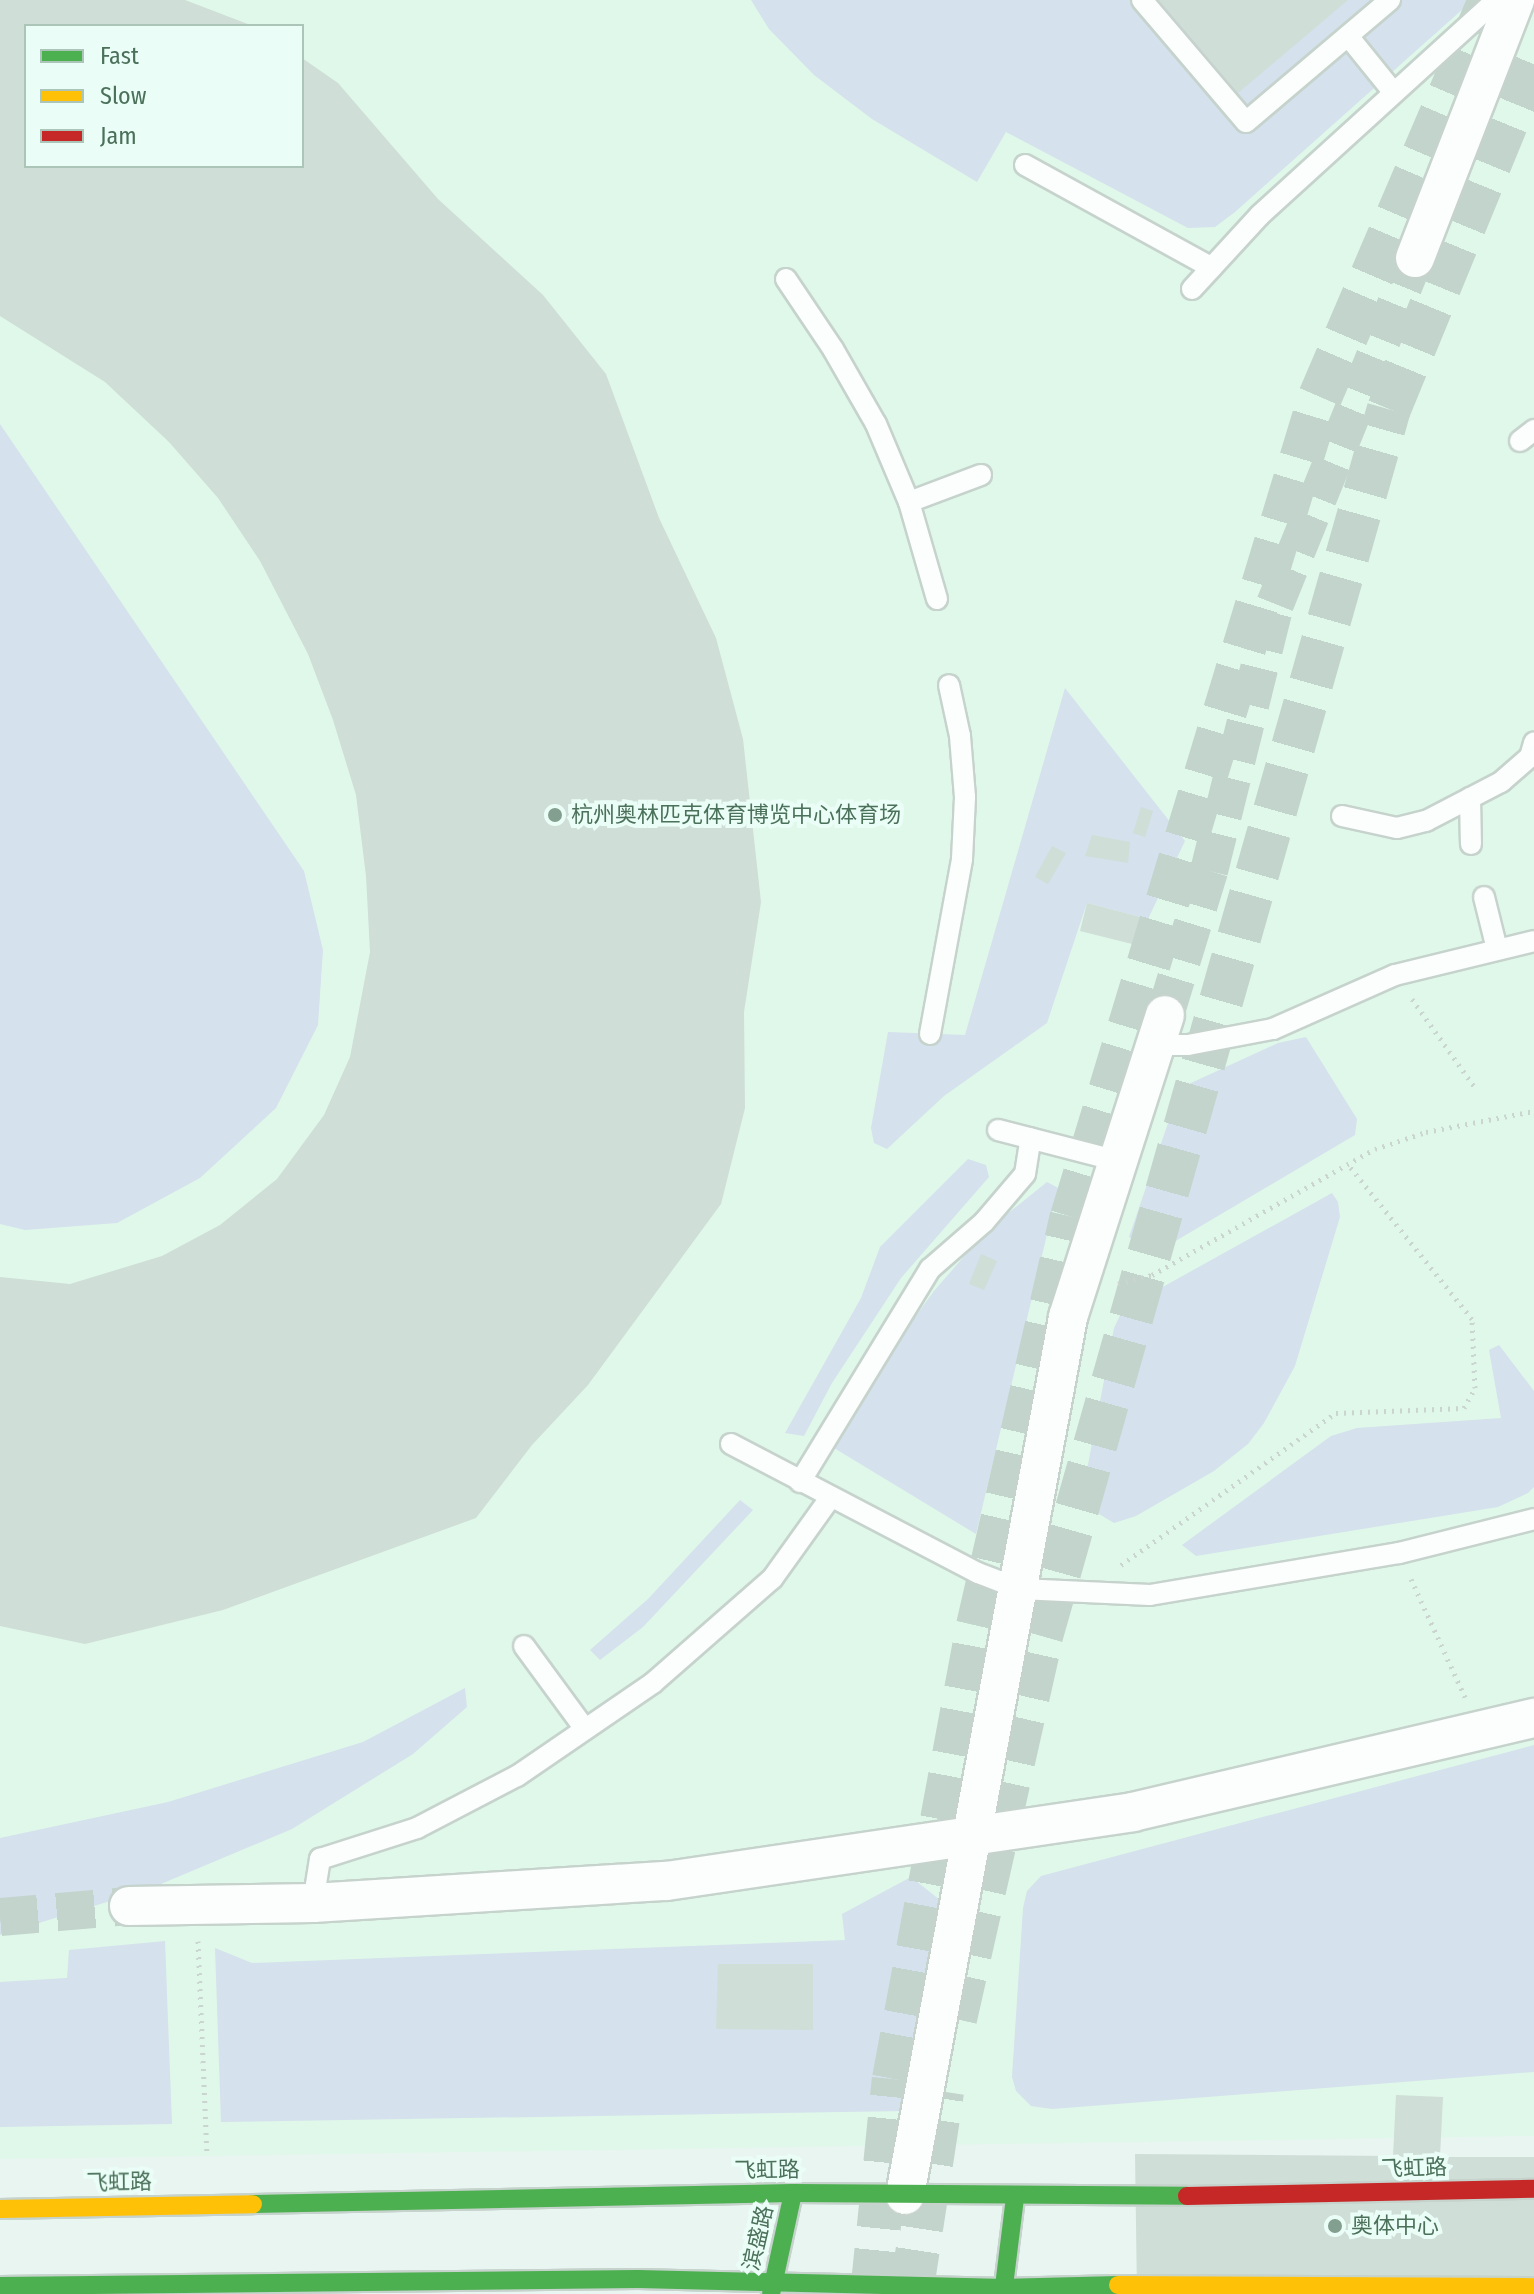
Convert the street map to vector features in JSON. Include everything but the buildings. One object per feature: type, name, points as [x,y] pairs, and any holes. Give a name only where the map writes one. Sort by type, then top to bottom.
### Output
[{"type":"main road","name":"飞虹路","points":[[0,2209],[793,2193],[1015,2197],[1257,2196],[1534,2189]]},
{"type":"main road","name":"滨盛路","points":[[772,2288],[793,2193]]},
{"type":"main road","points":[[1004,2291],[1015,2197]]},
{"type":"main road","points":[[0,2286],[638,2279],[772,2288],[1004,2291],[1183,2284],[1534,2287]]},
{"type":"street","points":[[1415,258],[1515,0]]},
{"type":"street","points":[[905,2195],[1020,1589],[1068,1317],[1160,1030]]},
{"type":"street","points":[[129,1906],[313,1903],[667,1881],[1133,1812],[1534,1718]]},
{"type":"lane","points":[[1142,0],[1246,122],[1390,0]]},
{"type":"lane","points":[[1192,289],[1260,215],[1496,0]]},
{"type":"lane","points":[[1348,36],[1394,93]]},
{"type":"lane","points":[[1025,165],[1212,268]]},
{"type":"lane","points":[[786,279],[833,349],[876,424],[909,502],[937,599]]},
{"type":"lane","points":[[909,502],[981,475]]},
{"type":"lane","points":[[930,1034],[962,859],[965,797],[960,736],[949,685]]},
{"type":"lane","points":[[1342,816],[1397,828],[1426,821],[1501,782],[1530,757],[1534,743]]},
{"type":"lane","points":[[1470,798],[1471,844]]},
{"type":"lane","points":[[1484,897],[1497,949]]},
{"type":"lane","points":[[1160,1030],[1188,1045],[1273,1029],[1395,975],[1534,941]]},
{"type":"lane","points":[[998,1130],[1118,1161]]},
{"type":"lane","points":[[800,1482],[930,1269],[984,1222],[1025,1174],[1031,1138]]},
{"type":"lane","points":[[731,1444],[978,1573],[1020,1589],[1150,1595],[1399,1553],[1534,1519]]},
{"type":"lane","points":[[313,1903],[320,1859],[417,1828],[517,1776],[653,1683],[772,1579],[830,1498]]},
{"type":"lane","points":[[524,1646],[585,1729]]},
{"type":"path","points":[[1395,975],[1476,1089]]},
{"type":"path","points":[[1075,1295],[1152,1275],[1375,1149],[1426,1132],[1534,1111]]},
{"type":"path","points":[[1085,1592],[1336,1413],[1464,1408],[1475,1388],[1472,1319],[1348,1164]]},
{"type":"path","points":[[1399,1553],[1480,1731]]},
{"type":"path","points":[[197,1905],[207,2156]]},
{"type":"shaded area","points":[[0,0],[1534,0],[1534,2136],[0,2159]]},
{"type":"shaded area","points":[[751,0],[1473,0],[1235,212],[1215,227],[1188,228],[1006,132],[977,182],[872,119],[814,75],[769,29]]},
{"type":"shaded area","points":[[0,424],[304,871],[323,950],[318,1025],[276,1108],[200,1178],[117,1223],[25,1230],[0,1224]]},
{"type":"shaded area","points":[[1065,688],[1185,841],[1148,919],[1087,903],[1047,1023],[944,1096],[887,1149],[874,1143],[871,1128],[888,1032],[965,1035]]},
{"type":"shaded area","points":[[1306,1037],[1357,1119],[1355,1135],[1157,1252],[1129,1237],[1180,1088],[1278,1043]]},
{"type":"shaded area","points":[[968,1159],[986,1165],[989,1177],[901,1278],[832,1383],[804,1436],[785,1433],[861,1298],[880,1247]]},
{"type":"shaded area","points":[[1047,1182],[1058,1188],[976,1534],[834,1448],[888,1354],[934,1291],[986,1231]]},
{"type":"shaded area","points":[[1332,1193],[1338,1202],[1340,1217],[1295,1366],[1264,1423],[1248,1444],[1214,1471],[1136,1516],[1114,1523],[1084,1505],[1082,1496],[1114,1328],[1123,1309]]},
{"type":"shaded area","points":[[1499,1345],[1534,1391],[1534,1487],[1528,1493],[1498,1507],[1196,1556],[1182,1545],[1331,1436],[1357,1428],[1501,1418],[1489,1350]]},
{"type":"shaded area","points":[[740,1500],[753,1510],[643,1627],[600,1660],[590,1650],[648,1599]]},
{"type":"shaded area","points":[[465,1688],[467,1707],[413,1754],[292,1829],[149,1889],[0,1935],[0,1838],[168,1802],[363,1742]]},
{"type":"shaded area","points":[[1534,1745],[1534,2072],[1052,2109],[1031,2106],[1016,2091],[1012,2077],[1023,1908],[1027,1891],[1041,1876]]},
{"type":"shaded area","points":[[911,1877],[945,1904],[907,2111],[221,2122],[215,1948],[252,1963],[845,1940],[842,1914]]},
{"type":"shaded area","points":[[165,1941],[172,2124],[0,2127],[0,1982],[67,1978],[69,1950]]},
{"type":"tunnel","points":[[872,2294],[894,2079],[978,1626],[1072,1217],[1320,397],[1490,0]]},
{"type":"tunnel","points":[[955,2019],[1041,1636],[1389,409],[1534,56]]},
{"type":"tunnel","points":[[1165,1015],[1209,871],[1275,604],[1415,258]]},
{"type":"tunnel","points":[[0,1917],[129,1906]]},
{"type":"tunnel","points":[[911,2294],[942,2091]]},
{"type":"traffic: fast","points":[[771,2294],[793,2193]]},
{"type":"traffic: fast","points":[[253,2204],[793,2193],[1187,2196]]},
{"type":"traffic: fast","points":[[1003,2294],[1015,2197]]},
{"type":"traffic: fast","points":[[0,2286],[638,2279],[1005,2288],[1118,2285]]},
{"type":"traffic: slow","points":[[0,2209],[253,2204]]},
{"type":"traffic: slow","points":[[1118,2285],[1534,2287]]},
{"type":"traffic: jam","points":[[1187,2196],[1534,2189]]},
{"type":"place","name":"杭州奥林匹克体育博览中心体育场","points":[[555,815]]},
{"type":"place","name":"奥体中心","points":[[1335,2226]]}]
